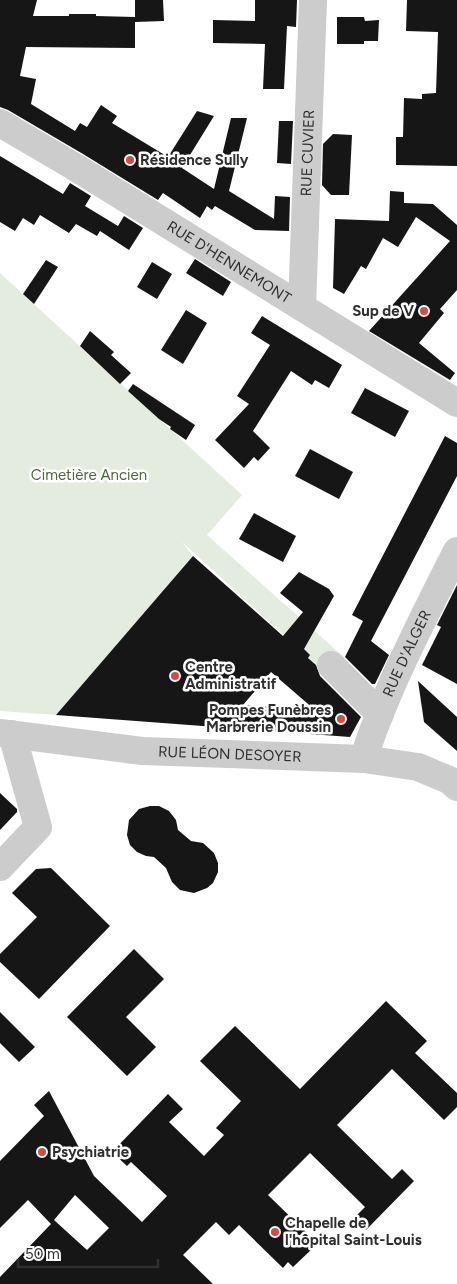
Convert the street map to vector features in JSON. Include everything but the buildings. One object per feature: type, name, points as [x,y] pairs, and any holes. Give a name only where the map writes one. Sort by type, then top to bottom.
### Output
[{"type":"street","name":"RUE CUVIER","points":[[302,307],[313,0]]},
{"type":"street","name":"RUE D'HENNEMONT","points":[[0,124],[75,167],[457,403]]},
{"type":"street","name":"RUE D'ALGER","points":[[364,759],[380,714],[420,623],[457,551]]},
{"type":"street","points":[[331,665],[380,714]]},
{"type":"street","points":[[0,867],[38,827],[6,734]]},
{"type":"street","name":"RUE LÉON DESOYER","points":[[6,734],[142,752],[364,759],[418,767],[449,780],[457,787]]},
{"type":"green space","name":"Cimetière Ancien","points":[[0,273],[242,495],[207,535],[345,658],[342,663],[324,672],[182,542],[193,556],[56,715],[0,711]]},
{"type":"place","name":"Résidence Sully","points":[[130,160]]},
{"type":"place","name":"Sup de V","points":[[424,311]]},
{"type":"place","name":"Centre Administratif","points":[[175,676]]},
{"type":"place","name":"Pompes Funèbres Marbrerie Doussin","points":[[341,719]]},
{"type":"place","name":"Psychiatrie","points":[[42,1152]]},
{"type":"place","name":"Chapelle de l'hôpital Saint-Louis","points":[[275,1232]]}]
